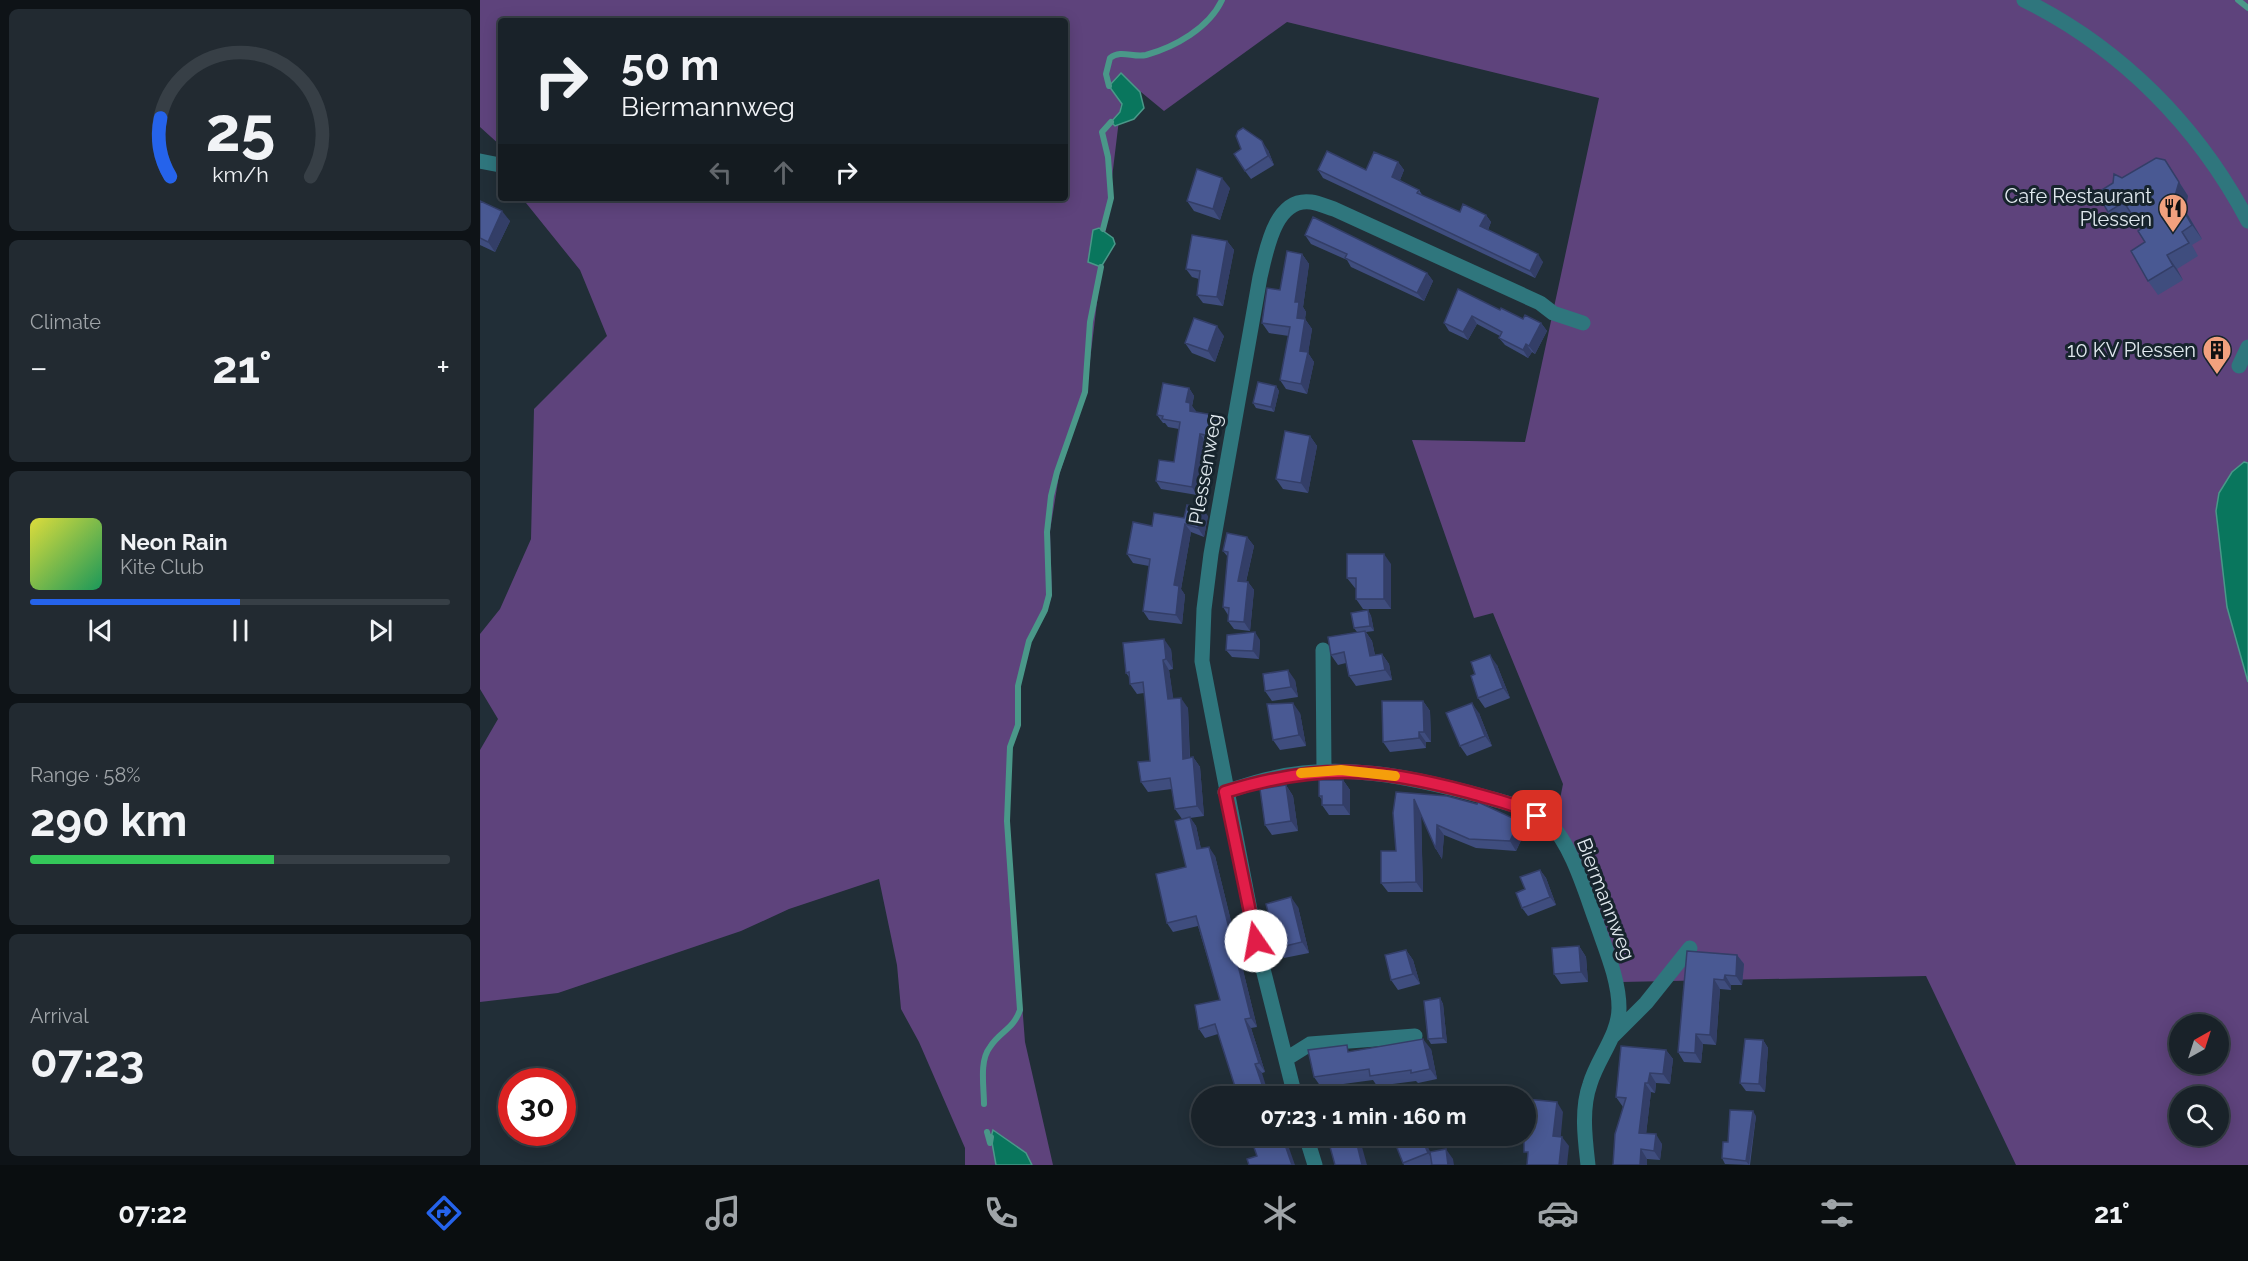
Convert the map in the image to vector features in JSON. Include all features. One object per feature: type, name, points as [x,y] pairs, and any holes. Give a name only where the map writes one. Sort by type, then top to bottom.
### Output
[{"type":"street","points":[[2024,0],[2088,37],[2140,79],[2203,148],[2248,221]]},
{"type":"street","points":[[480,161],[498,165]]},
{"type":"street","name":"Plessenweg","points":[[1293,1086],[1256,941],[1225,792],[1202,661],[1204,609],[1260,278],[1269,240],[1286,211],[1303,202],[1311,202],[1334,209],[1540,303],[1552,313],[1583,323]]},
{"type":"street","points":[[2239,366],[2248,347]]},
{"type":"street","points":[[1323,650],[1324,771]]},
{"type":"street","name":"Biermannweg","points":[[1225,792],[1273,778],[1324,771],[1382,773],[1448,787],[1525,809],[1550,824],[1566,848],[1592,910],[1617,987],[1619,1010],[1611,1038]]},
{"type":"street","points":[[1588,1165],[1585,1129],[1589,1084],[1611,1038],[1646,1003],[1690,948]]},
{"type":"street","points":[[1286,1059],[1310,1044],[1415,1036]]},
{"type":"street","points":[[1309,1146],[1315,1165]]},
{"type":"shaded area","points":[[480,0],[2248,0],[2248,1165],[2016,1165],[1926,976],[1621,982],[1556,819],[1563,784],[1493,613],[1474,618],[1412,440],[1525,442],[1599,98],[1287,22],[1164,111],[1124,78],[1086,394],[1059,475],[1050,531],[1052,595],[1047,610],[1030,642],[1020,687],[1019,726],[1012,747],[1008,820],[1025,1042],[1053,1165],[965,1165],[965,1148],[919,1042],[901,1009],[897,965],[879,879],[789,909],[741,931],[558,993],[480,1002],[480,750],[498,719],[480,689],[480,634],[500,609],[531,539],[534,409],[607,336],[580,270],[524,201],[1068,201],[1068,18],[498,18],[498,143],[480,127]]},
{"type":"shaded area","points":[[1121,73],[1140,92],[1144,108],[1134,119],[1115,126],[1111,122],[1120,112],[1122,104],[1109,86]]},
{"type":"shaded area","points":[[1099,228],[1113,238],[1115,244],[1101,267],[1088,262],[1093,230]]},
{"type":"shaded area","points":[[2244,462],[2248,463],[2248,682],[2227,607],[2216,511],[2219,493],[2232,472]]},
{"type":"shaded area","points":[[993,1130],[1026,1153],[1032,1165],[996,1165],[991,1137]]},
{"type":"building","points":[[1243,128],[1262,141],[1268,156],[1245,171],[1234,154],[1241,149],[1236,136]]},
{"type":"building","points":[[1327,151],[1366,170],[1374,152],[1398,162],[1392,177],[1419,190],[1417,193],[1460,212],[1463,204],[1486,215],[1480,226],[1538,254],[1530,271],[1318,170]]},
{"type":"building","points":[[2156,158],[2165,160],[2179,182],[2175,196],[2192,225],[2182,232],[2189,243],[2167,255],[2173,266],[2148,281],[2131,251],[2145,242],[2138,231],[2141,229],[2124,202],[2108,212],[2097,193],[2113,183],[2114,174],[2122,178]]},
{"type":"building","points":[[1197,169],[1222,178],[1213,209],[1187,201]]},
{"type":"building","points":[[480,201],[502,211],[488,242],[480,238]]},
{"type":"building","points":[[1313,217],[1427,273],[1417,293],[1345,258],[1347,254],[1305,235]]},
{"type":"building","points":[[1192,235],[1227,241],[1217,297],[1197,295],[1200,271],[1186,269]]},
{"type":"building","points":[[1287,251],[1302,254],[1295,302],[1299,302],[1297,318],[1305,319],[1300,351],[1308,352],[1301,384],[1280,380],[1290,327],[1262,323],[1267,288],[1280,290]]},
{"type":"building","points":[[1458,289],[1500,310],[1501,308],[1523,319],[1525,315],[1541,323],[1529,346],[1526,344],[1523,350],[1499,338],[1502,332],[1472,316],[1463,332],[1444,323]]},
{"type":"building","points":[[1194,318],[1217,326],[1208,351],[1185,343]]},
{"type":"building","points":[[1258,382],[1276,386],[1271,407],[1253,403]]},
{"type":"building","points":[[1163,383],[1189,388],[1186,402],[1190,403],[1190,411],[1214,415],[1210,436],[1200,434],[1192,487],[1156,481],[1159,460],[1174,462],[1180,422],[1162,419],[1163,416],[1157,415]]},
{"type":"building","points":[[1285,431],[1310,436],[1301,483],[1276,479]]},
{"type":"building","points":[[1187,505],[1202,508],[1198,528],[1185,524],[1174,585],[1179,586],[1176,615],[1143,611],[1150,559],[1127,554],[1133,522],[1152,526],[1154,513],[1184,518]]},
{"type":"building","points":[[1227,533],[1247,537],[1238,581],[1248,582],[1244,622],[1228,621],[1229,608],[1223,607],[1228,552],[1223,551]]},
{"type":"building","points":[[1347,554],[1384,554],[1384,599],[1356,599],[1356,578],[1347,578]]},
{"type":"building","points":[[1368,610],[1370,626],[1354,628],[1351,613]]},
{"type":"building","points":[[1365,631],[1370,656],[1382,654],[1385,670],[1349,676],[1344,652],[1331,655],[1328,637]]},
{"type":"building","points":[[1255,632],[1253,651],[1226,650],[1227,635]]},
{"type":"building","points":[[1164,639],[1166,659],[1163,660],[1168,699],[1181,698],[1183,759],[1193,757],[1197,806],[1175,809],[1170,778],[1141,782],[1138,762],[1150,761],[1143,682],[1130,684],[1129,672],[1126,673],[1123,643]]},
{"type":"building","points":[[1490,655],[1503,688],[1478,698],[1471,676],[1475,674],[1471,662]]},
{"type":"building","points":[[1288,670],[1291,687],[1265,691],[1263,674]]},
{"type":"building","points":[[1382,701],[1423,701],[1424,732],[1419,732],[1419,738],[1383,742]]},
{"type":"building","points":[[1293,703],[1299,735],[1273,740],[1267,704]]},
{"type":"building","points":[[1472,703],[1485,736],[1460,746],[1446,713]]},
{"type":"building","points":[[1319,780],[1343,780],[1343,805],[1322,805],[1322,796],[1319,796]]},
{"type":"building","points":[[1286,785],[1291,821],[1265,825],[1260,789]]},
{"type":"building","points":[[1396,792],[1447,796],[1477,804],[1478,802],[1519,821],[1510,841],[1469,839],[1437,825],[1436,849],[1414,799],[1416,882],[1381,883],[1381,851],[1396,851],[1393,813]]},
{"type":"building","points":[[1190,817],[1197,849],[1209,847],[1251,1018],[1245,1019],[1259,1063],[1255,1064],[1263,1086],[1235,1086],[1215,1024],[1199,1029],[1195,1005],[1220,1000],[1196,916],[1167,923],[1156,874],[1186,867],[1175,821]]},
{"type":"building","points":[[1540,870],[1550,897],[1522,908],[1516,893],[1525,889],[1520,877]]},
{"type":"building","points":[[1291,897],[1302,942],[1277,948],[1266,904]]},
{"type":"building","points":[[1579,946],[1581,972],[1554,974],[1552,948]]},
{"type":"building","points":[[1406,950],[1413,974],[1391,980],[1385,955]]},
{"type":"building","points":[[1687,951],[1737,955],[1736,976],[1725,975],[1724,980],[1714,979],[1710,1035],[1696,1034],[1695,1053],[1678,1052]]},
{"type":"building","points":[[1440,998],[1443,1038],[1428,1039],[1424,1001]]},
{"type":"building","points":[[1423,1039],[1430,1069],[1411,1073],[1411,1070],[1370,1076],[1369,1069],[1314,1077],[1308,1050],[1347,1045],[1348,1052]]},
{"type":"building","points":[[1745,1039],[1763,1040],[1759,1084],[1740,1083]]},
{"type":"building","points":[[1621,1046],[1666,1050],[1663,1074],[1650,1073],[1648,1083],[1645,1083],[1639,1133],[1656,1134],[1654,1151],[1641,1149],[1640,1165],[1613,1165],[1615,1134],[1626,1098],[1616,1097]]},
{"type":"building","points":[[1536,1100],[1557,1102],[1553,1136],[1562,1137],[1559,1165],[1527,1165],[1528,1152],[1524,1152],[1524,1146],[1536,1146]]},
{"type":"building","points":[[1730,1110],[1753,1111],[1746,1161],[1722,1158],[1723,1142],[1728,1142]]},
{"type":"building","points":[[1254,1146],[1285,1146],[1292,1165],[1249,1165],[1247,1159],[1257,1156]]},
{"type":"building","points":[[1330,1146],[1357,1146],[1362,1165],[1335,1165]]},
{"type":"building","points":[[1425,1146],[1428,1153],[1403,1163],[1397,1148]]},
{"type":"building","points":[[1446,1149],[1448,1165],[1432,1165],[1430,1152]]},
{"type":"waterway","points":[[1109,86],[1106,74],[1110,58],[1118,54],[1141,56],[1168,47],[1200,28],[1222,0]]},
{"type":"waterway","points":[[2238,0],[2248,8]]},
{"type":"waterway","points":[[1103,229],[1111,198],[1108,157],[1102,132],[1111,122]]},
{"type":"waterway","points":[[984,1104],[984,1059],[994,1042],[1014,1022],[1020,1010],[1007,821],[1010,747],[1018,725],[1018,686],[1029,641],[1045,610],[1049,595],[1047,532],[1051,496],[1085,392],[1090,322],[1101,267]]},
{"type":"waterway","points":[[987,1132],[990,1143],[991,1137]]},
{"type":"slow traffic","points":[[1301,773],[1341,770],[1395,776]]},
{"type":"place","name":"Cafe Restaurant Plessen","points":[[2173,234]]},
{"type":"place","name":"10 KV Plessen","points":[[2217,376]]},
{"type":"route","points":[[1256,941],[1225,792],[1273,778],[1306,772],[1341,770],[1382,773],[1448,787],[1525,809],[1537,816]]}]
